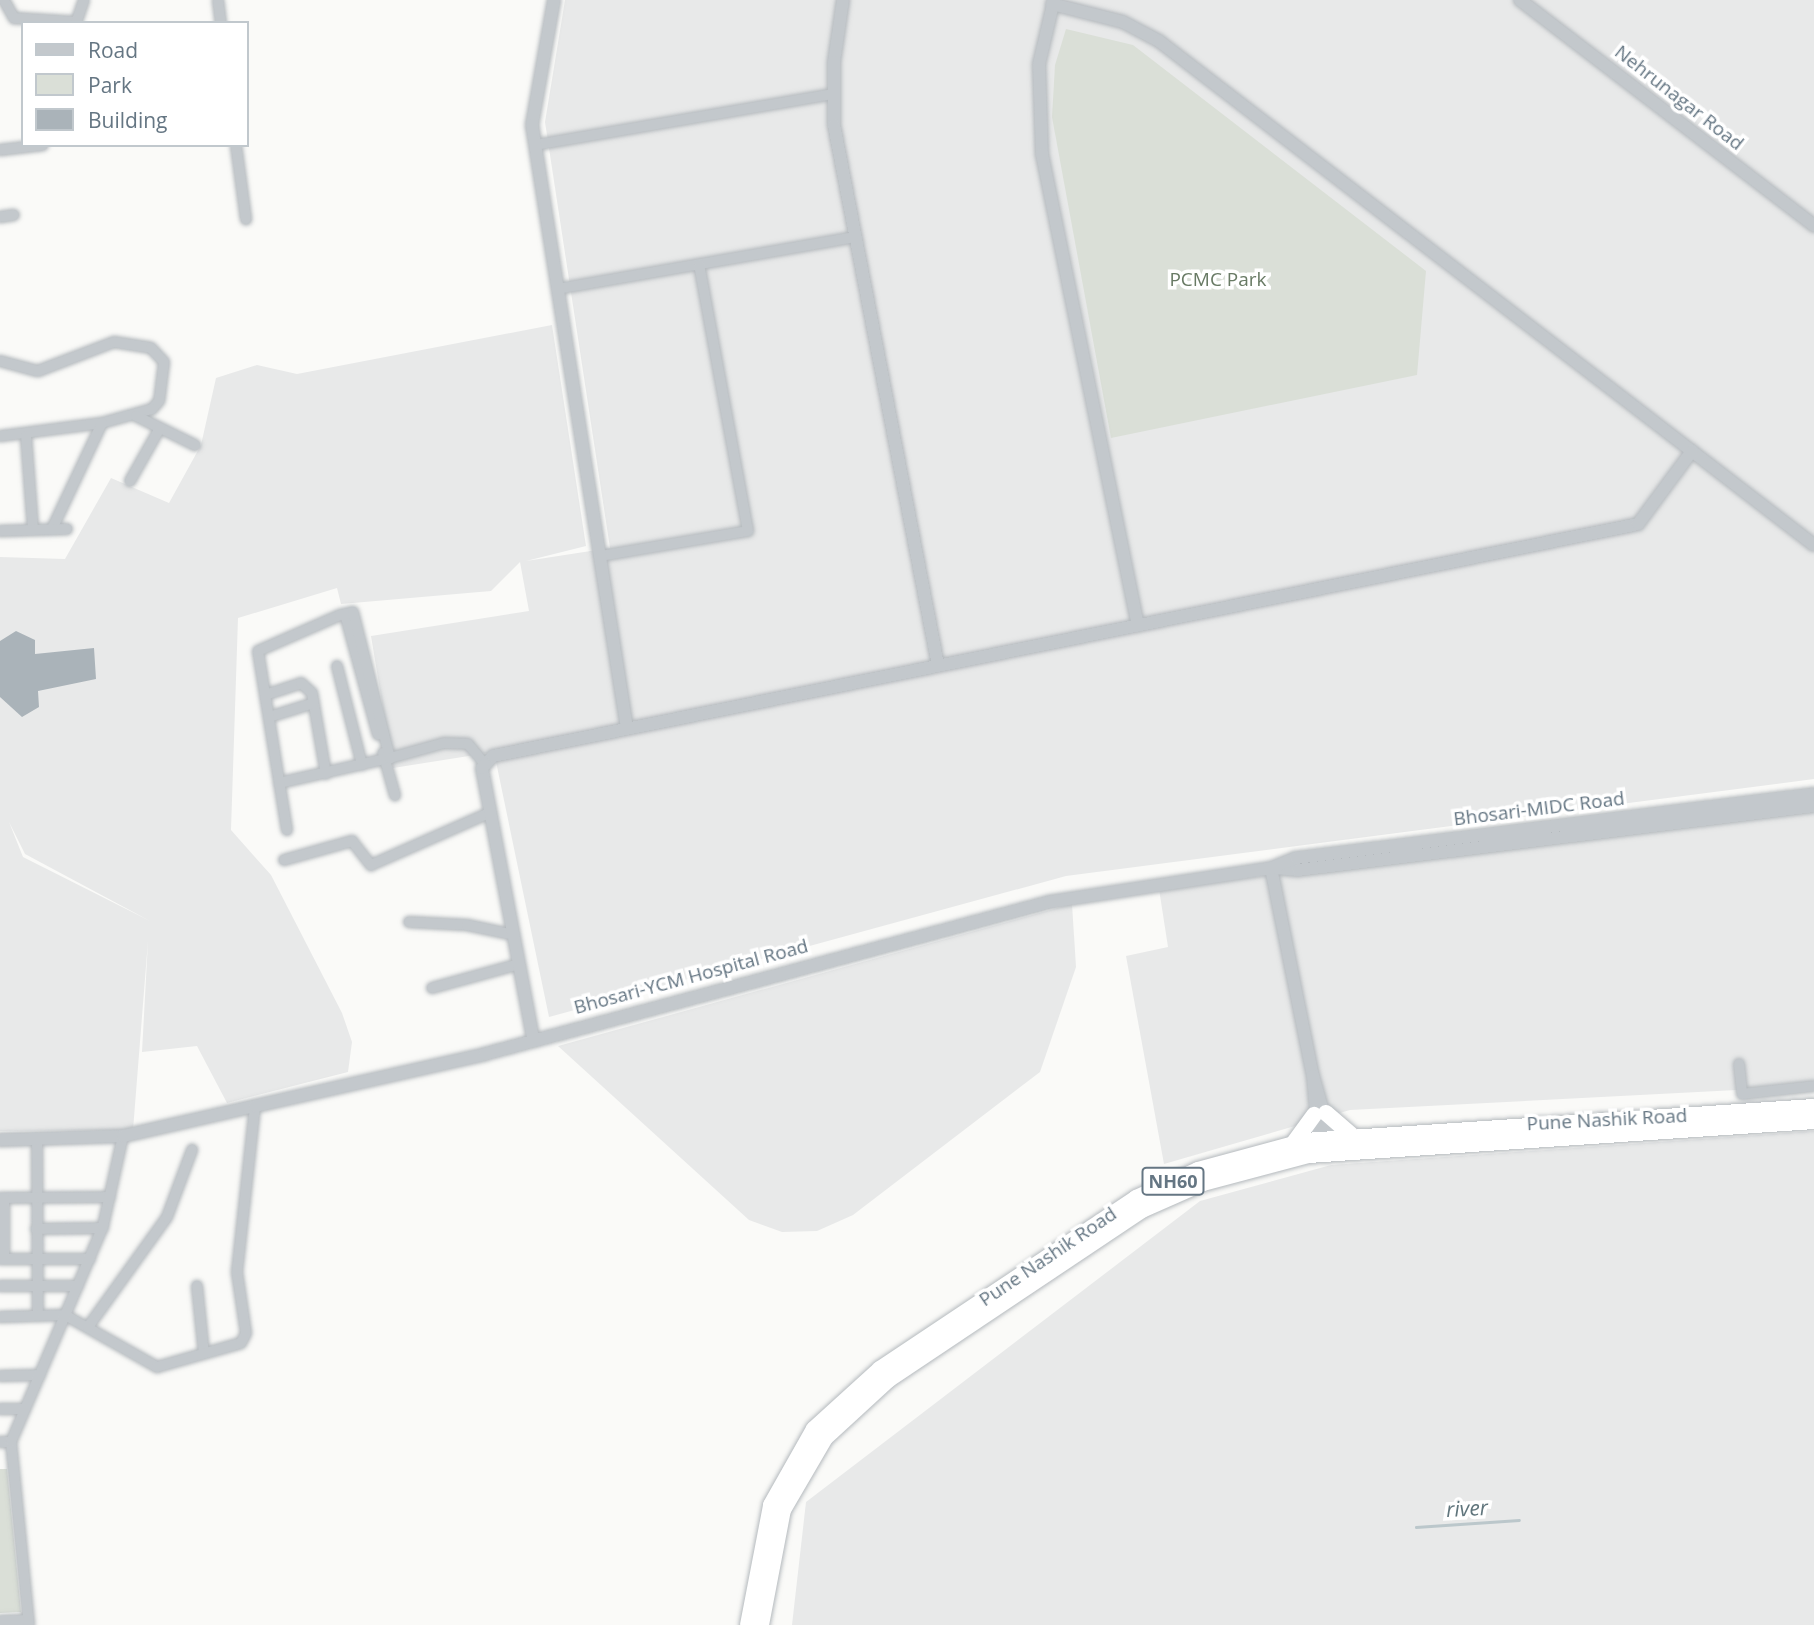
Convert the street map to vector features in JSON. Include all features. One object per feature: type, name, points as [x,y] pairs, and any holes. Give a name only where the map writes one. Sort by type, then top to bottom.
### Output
[{"type":"highway","name":"Pune Nashik Road","points":[[761,1625],[783,1510],[825,1438],[853,1409],[1142,1210],[1226,1176],[1351,1135],[1814,1107]]},
{"type":"highway","points":[[1293,1144],[1320,1114],[1351,1135]]},
{"type":"highway","name":"Pune Nashik Road","points":[[748,1625],[771,1505],[814,1429],[880,1369],[1136,1198],[1198,1171],[1293,1144],[1326,1145],[1814,1121]]},
{"type":"street","points":[[4,0],[13,18],[60,21]]},
{"type":"street","points":[[76,21],[84,0]]},
{"type":"street","points":[[218,0],[221,21]]},
{"type":"street","points":[[554,0],[535,88],[535,145],[627,728]]},
{"type":"street","points":[[843,0],[832,94],[854,237],[938,666]]},
{"type":"street","name":"Nehrunagar Road","points":[[1520,0],[1814,226]]},
{"type":"street","points":[[1138,625],[1042,154],[1037,88],[1053,2],[1123,22],[1160,41],[1814,545]]},
{"type":"street","points":[[535,145],[832,94]]},
{"type":"street","points":[[0,150],[26,147]]},
{"type":"street","points":[[236,147],[246,219]]},
{"type":"street","points":[[0,218],[14,215]]},
{"type":"street","points":[[557,289],[854,237]]},
{"type":"street","points":[[600,556],[748,531],[699,264]]},
{"type":"street","points":[[0,361],[38,371],[101,344],[151,348],[164,362],[159,401],[136,416],[26,436],[0,436]]},
{"type":"street","points":[[136,416],[195,445]]},
{"type":"street","points":[[52,529],[102,423]]},
{"type":"street","points":[[130,481],[160,428]]},
{"type":"street","points":[[26,436],[33,530]]},
{"type":"street","points":[[484,763],[498,754],[1639,524],[1692,451]]},
{"type":"street","points":[[0,531],[67,529]]},
{"type":"street","points":[[286,830],[258,652],[345,614],[353,612],[398,795]]},
{"type":"street","points":[[337,666],[362,765]]},
{"type":"street","points":[[265,695],[301,683],[314,703],[326,774]]},
{"type":"street","points":[[269,718],[314,703]]},
{"type":"street","points":[[279,783],[326,774],[444,743],[468,744],[484,763],[533,1038]]},
{"type":"street","name":"Bhosari-MIDC Road","points":[[1271,868],[1296,858],[1814,794]]},
{"type":"street","name":"Bhosari-MIDC Road","points":[[1271,868],[1298,870],[1814,806]]},
{"type":"street","points":[[284,860],[352,841],[371,865],[491,812]]},
{"type":"street","points":[[1271,868],[1326,1145]]},
{"type":"street","name":"Bhosari-YCM Hospital Road","points":[[0,1140],[123,1136],[533,1038],[1049,902],[1271,868]]},
{"type":"street","points":[[409,922],[467,925],[514,935]]},
{"type":"street","points":[[432,988],[519,964]]},
{"type":"street","points":[[1739,1064],[1742,1094],[1814,1086]]},
{"type":"street","points":[[0,1317],[65,1315],[158,1367],[204,1354],[245,1336],[237,1272],[256,1106]]},
{"type":"street","points":[[0,1621],[29,1623],[5,1442],[25,1409],[103,1228],[123,1136]]},
{"type":"street","points":[[37,1139],[35,1196],[38,1316]]},
{"type":"street","points":[[88,1327],[167,1217],[191,1150]]},
{"type":"street","points":[[90,1259],[2,1259],[2,1198],[110,1197]]},
{"type":"street","points":[[36,1229],[103,1228]]},
{"type":"street","points":[[0,1286],[78,1286]]},
{"type":"street","points":[[197,1286],[204,1354]]},
{"type":"street","points":[[0,1376],[40,1375]]},
{"type":"street","points":[[0,1409],[25,1409]]},
{"type":"shaded area","points":[[565,0],[1814,0],[1814,779],[1066,876],[549,1017],[494,752],[393,768],[371,636],[529,611],[520,562],[491,591],[341,604],[337,588],[238,618],[231,830],[271,875],[342,1013],[352,1042],[348,1072],[227,1103],[197,1046],[142,1052],[148,941],[133,1130],[0,1131],[0,557],[65,559],[111,478],[169,503],[201,445],[216,378],[257,365],[297,374],[552,325],[586,546],[526,561],[610,548],[545,122]],"holes":[[[9,822],[25,854],[150,921],[23,857]]]},
{"type":"shaded area","points":[[1814,808],[1814,1086],[1350,1110],[1164,1164],[1126,956],[1168,947],[1159,889]]},
{"type":"shaded area","points":[[1072,904],[1076,967],[1040,1072],[853,1215],[817,1231],[782,1232],[749,1220],[558,1046]]},
{"type":"shaded area","points":[[1814,1131],[1814,1625],[792,1625],[806,1502],[1200,1201],[1331,1165]]},
{"type":"green space","name":"PCMC Park","points":[[1066,29],[1133,45],[1426,271],[1417,375],[1111,438],[1052,117],[1055,65]]},
{"type":"green space","points":[[0,1469],[7,1469],[21,1612],[0,1613]]},
{"type":"building","points":[[16,631],[35,640],[35,654],[94,648],[96,679],[38,691],[39,707],[22,717],[0,697],[0,641]]},
{"type":"waterway","name":"river","points":[[1416,1527],[1519,1520]]}]
